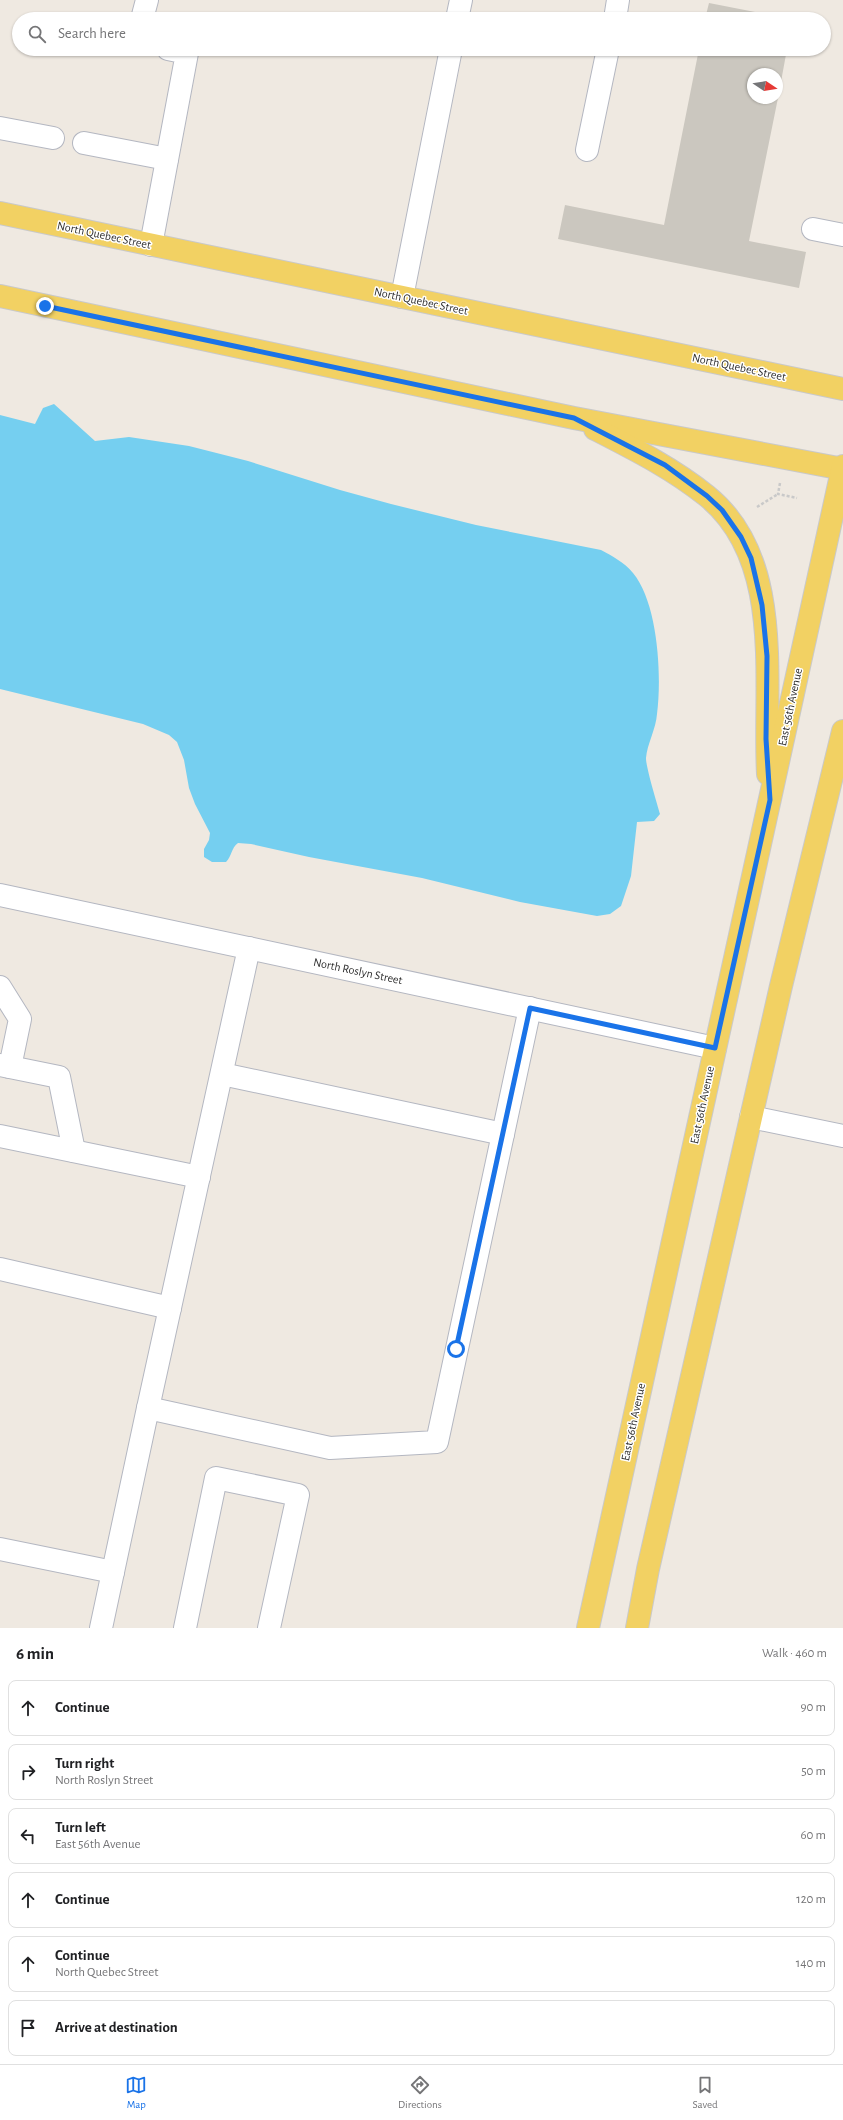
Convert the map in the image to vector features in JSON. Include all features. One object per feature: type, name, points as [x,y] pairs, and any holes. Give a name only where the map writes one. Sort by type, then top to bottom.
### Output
[{"type":"main road","name":"North Quebec Street","points":[[0,213],[843,389]]},
{"type":"main road","points":[[0,296],[574,418],[843,468]]},
{"type":"main road","points":[[574,418],[665,465],[707,496],[733,524],[741,537],[751,558],[758,583],[763,613],[767,656],[766,739],[770,800]]},
{"type":"main road","name":"East 56th Avenue","points":[[588,1628],[843,468]]},
{"type":"main road","points":[[637,1628],[648,1569],[751,1117],[843,731]]},
{"type":"main road","points":[[824,809],[843,766]]},
{"type":"street","points":[[143,12],[146,0]]},
{"type":"street","points":[[458,12],[461,0]]},
{"type":"street","points":[[615,12],[618,0]]},
{"type":"street","points":[[151,245],[185,56]]},
{"type":"street","points":[[402,297],[450,56]]},
{"type":"street","points":[[587,150],[607,56]]},
{"type":"street","points":[[0,128],[53,138]]},
{"type":"street","points":[[84,143],[167,159]]},
{"type":"street","points":[[813,229],[843,235]]},
{"type":"street","name":"North Roslyn Street","points":[[0,895],[715,1048]]},
{"type":"street","points":[[101,1628],[249,948]]},
{"type":"street","points":[[0,987],[20,1019],[5,1066],[59,1077],[74,1151]]},
{"type":"street","points":[[148,1408],[330,1448],[437,1442],[530,1008]]},
{"type":"street","points":[[222,1074],[502,1134]]},
{"type":"street","points":[[751,1117],[843,1136]]},
{"type":"street","points":[[0,1136],[199,1177]]},
{"type":"street","points":[[0,1269],[170,1308]]},
{"type":"street","points":[[185,1628],[216,1478],[298,1494],[269,1628]]},
{"type":"street","points":[[0,1549],[113,1572]]},
{"type":"path","points":[[778,494],[780,483]]},
{"type":"path","points":[[756,507],[778,494],[797,498]]},
{"type":"water","points":[[54,404],[95,441],[129,437],[189,446],[248,461],[340,490],[391,504],[476,525],[601,550],[626,566],[633,573],[641,586],[648,602],[656,640],[659,680],[658,698],[656,720],[648,747],[646,763],[660,814],[654,821],[637,822],[631,876],[621,906],[610,914],[597,916],[520,902],[422,878],[309,857],[251,844],[238,843],[234,847],[226,862],[212,862],[204,857],[204,849],[209,840],[210,833],[195,804],[189,788],[184,760],[177,742],[169,735],[143,724],[0,689],[0,415],[35,424],[43,408]]},
{"type":"building","points":[[709,3],[755,12],[707,12]]},
{"type":"building","points":[[698,56],[786,56],[783,71],[783,68],[747,68],[747,104],[777,104],[749,241],[806,252],[799,288],[558,239],[565,205],[664,225]]},
{"type":"route","points":[[45,306],[574,418],[665,465],[707,496],[722,510],[733,524],[751,558],[762,605],[767,656],[768,683],[766,739],[770,800],[715,1048],[530,1008],[456,1349]]}]
